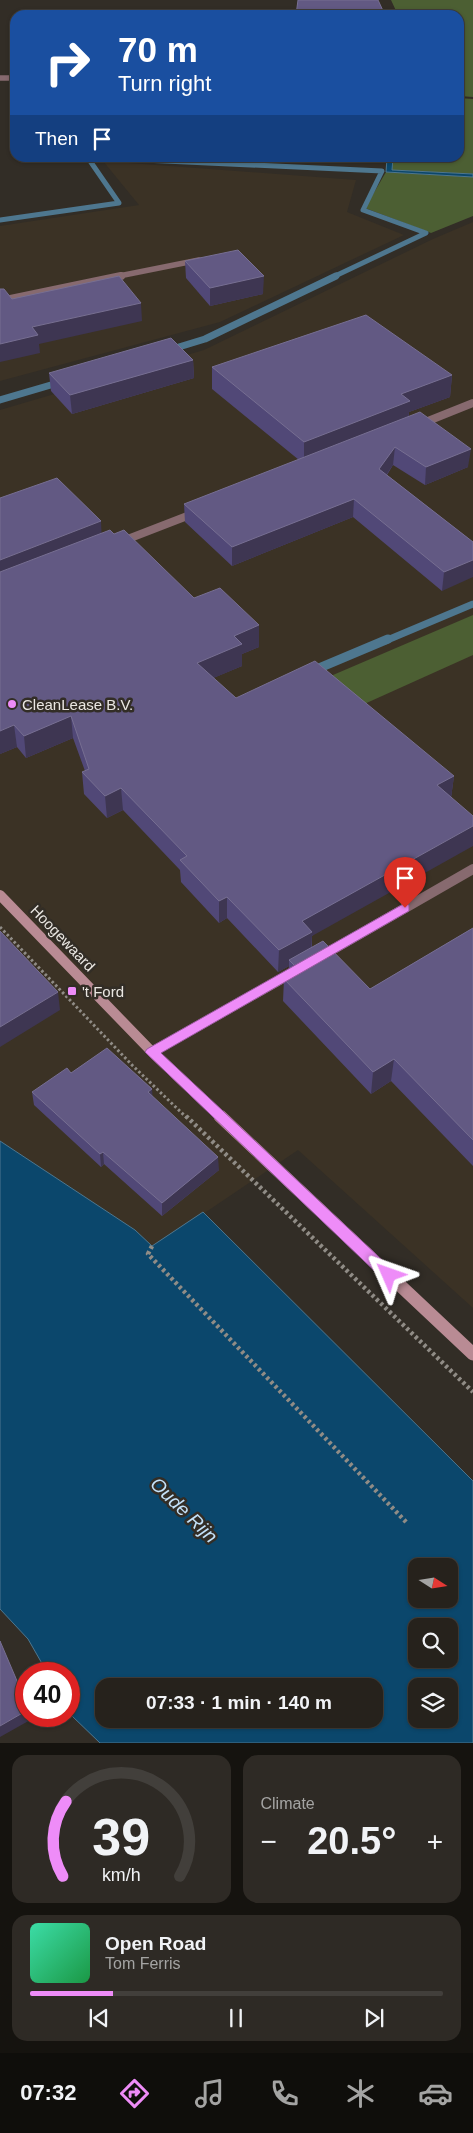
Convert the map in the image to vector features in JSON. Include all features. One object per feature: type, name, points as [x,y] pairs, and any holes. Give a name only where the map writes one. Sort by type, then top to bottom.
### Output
[{"type":"street","name":"Hoogewaard","points":[[0,895],[152,1052],[473,1354]]},
{"type":"lane","points":[[0,301],[210,258]]},
{"type":"lane","points":[[408,429],[473,403]]},
{"type":"lane","points":[[111,546],[204,509]]},
{"type":"lane","points":[[152,1052],[473,869]]},
{"type":"path","points":[[152,1246],[148,1254],[407,1523]]},
{"type":"shaded area","points":[[104,162],[356,180],[347,212],[404,235],[220,322],[0,381],[0,226],[139,205]]},
{"type":"shaded area","points":[[473,222],[473,1308],[298,1150],[129,1264],[0,1172],[0,410],[204,350],[433,239]]},
{"type":"green space","points":[[391,0],[473,0],[473,97],[464,96],[464,10],[396,10]]},
{"type":"green space","points":[[464,98],[473,99],[473,174],[391,170],[392,162],[464,162]]},
{"type":"green space","points":[[386,172],[473,177],[473,216],[431,233],[365,208]]},
{"type":"green space","points":[[473,615],[473,655],[351,710],[319,681]]},
{"type":"water","points":[[387,162],[393,162],[392,170],[473,174],[473,177],[386,172]]},
{"type":"water","name":"Oude Rijn","points":[[0,1141],[135,1230],[152,1246],[203,1212],[473,1481],[473,1743],[100,1743],[80,1724],[80,1662],[41,1662],[28,1639],[0,1609]]},
{"type":"building","points":[[298,0],[378,0],[383,10],[297,10]]},
{"type":"building","points":[[238,250],[264,276],[210,288],[185,261]]},
{"type":"building","points":[[119,276],[141,303],[32,327],[38,335],[0,344],[0,289],[4,289],[12,299]]},
{"type":"building","points":[[366,315],[452,375],[401,394],[410,401],[304,442],[212,367]]},
{"type":"building","points":[[171,338],[193,360],[70,395],[49,373]]},
{"type":"building","points":[[420,412],[471,449],[426,467],[395,447],[379,469],[473,542],[473,560],[444,572],[354,499],[232,547],[184,504]]},
{"type":"building","points":[[57,478],[101,521],[0,560],[0,498]]},
{"type":"building","points":[[110,530],[114,534],[124,530],[194,598],[220,588],[259,625],[234,636],[242,644],[197,663],[236,698],[315,661],[454,776],[437,785],[473,816],[473,826],[302,921],[312,932],[279,950],[227,897],[219,901],[180,860],[187,856],[121,788],[105,796],[82,772],[89,769],[71,716],[24,736],[14,725],[0,731],[0,572]]},
{"type":"building","points":[[473,928],[473,1140],[394,1059],[373,1072],[284,979],[299,970],[289,960],[323,941],[370,989]]},
{"type":"building","points":[[0,931],[58,992],[0,1027]]},
{"type":"building","points":[[107,1048],[152,1089],[148,1092],[218,1157],[162,1203],[103,1152],[100,1154],[32,1092],[67,1068],[71,1073]]},
{"type":"building","points":[[0,1641],[15,1676],[15,1717],[0,1726]]},
{"type":"waterway","points":[[0,220],[119,203],[91,162]]},
{"type":"waterway","points":[[187,162],[382,171],[363,210],[426,233],[333,277]]},
{"type":"waterway","points":[[169,350],[205,339],[336,276]]},
{"type":"waterway","points":[[0,400],[61,382]]},
{"type":"waterway","points":[[385,641],[473,604]]},
{"type":"waterway","points":[[312,671],[388,639]]},
{"type":"place","name":"CleanLease B.V.","points":[[12,704]]},
{"type":"place","name":"'t Ford","points":[[72,991]]},
{"type":"route","points":[[389,1275],[152,1052],[405,908]]}]
